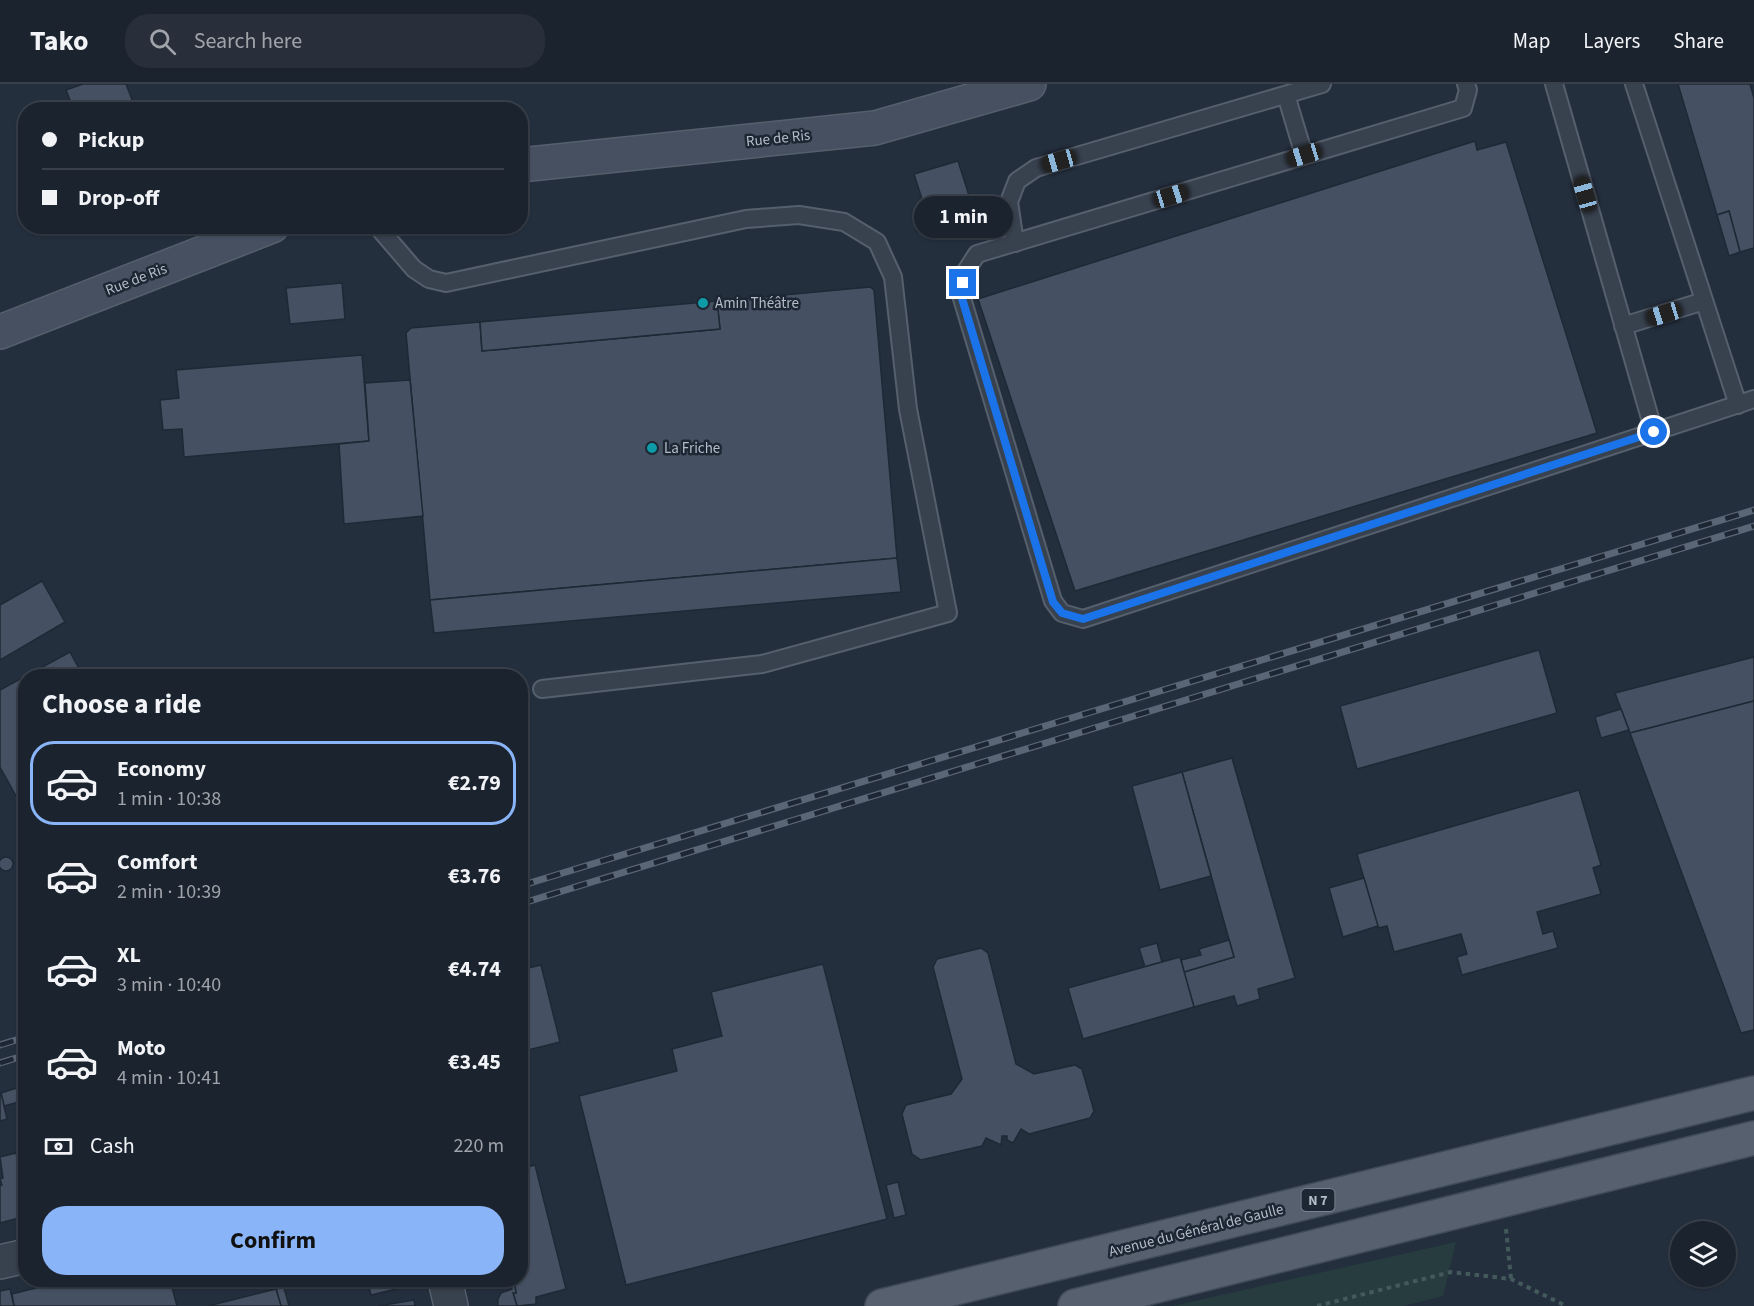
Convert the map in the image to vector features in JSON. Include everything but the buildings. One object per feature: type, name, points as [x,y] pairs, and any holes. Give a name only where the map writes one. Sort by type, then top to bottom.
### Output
[{"type":"main road","name":"Rue de Ris","points":[[528,164],[875,128],[1029,84]]},
{"type":"main road","name":"Rue de Ris","points":[[0,332],[251,234]]},
{"type":"main road","name":"Avenue du Général de Gaulle","points":[[882,1306],[1754,1093]]},
{"type":"main road","points":[[1075,1306],[1754,1138]]},
{"type":"street","points":[[0,1262],[18,1258]]},
{"type":"street","points":[[447,1287],[451,1306]]},
{"type":"lane","points":[[1015,243],[1009,202],[1017,181],[1036,168],[1322,84]]},
{"type":"lane","points":[[1466,84],[1468,90],[1463,108],[977,255],[966,271],[961,295],[1053,602],[1062,613],[1083,619],[1746,402],[1704,301],[1634,84]]},
{"type":"lane","points":[[1554,84],[1654,432]]},
{"type":"lane","points":[[1286,94],[1304,155]]},
{"type":"lane","points":[[384,234],[414,269],[429,279],[446,283],[746,219],[799,215],[844,222],[877,242],[893,277],[908,409],[948,613],[762,664],[542,689]]},
{"type":"lane","points":[[1623,326],[1704,301]]},
{"type":"path","points":[[1503,1199],[1511,1279]]},
{"type":"path","points":[[1317,1306],[1451,1272],[1511,1279],[1566,1306]]},
{"type":"green space","points":[[1456,1242],[1443,1296],[1403,1306],[1173,1306]]},
{"type":"railway","points":[[528,884],[1754,510]]},
{"type":"railway","points":[[528,902],[1754,526]]},
{"type":"railway","points":[[0,1045],[18,1039]]},
{"type":"railway","points":[[0,1063],[18,1057]]},
{"type":"place","name":"Amin Théâtre","points":[[703,303]]},
{"type":"place","name":"La Friche","points":[[652,448]]},
{"type":"route","points":[[963,283],[961,295],[1053,602],[1062,613],[1083,619],[1654,432]]}]
